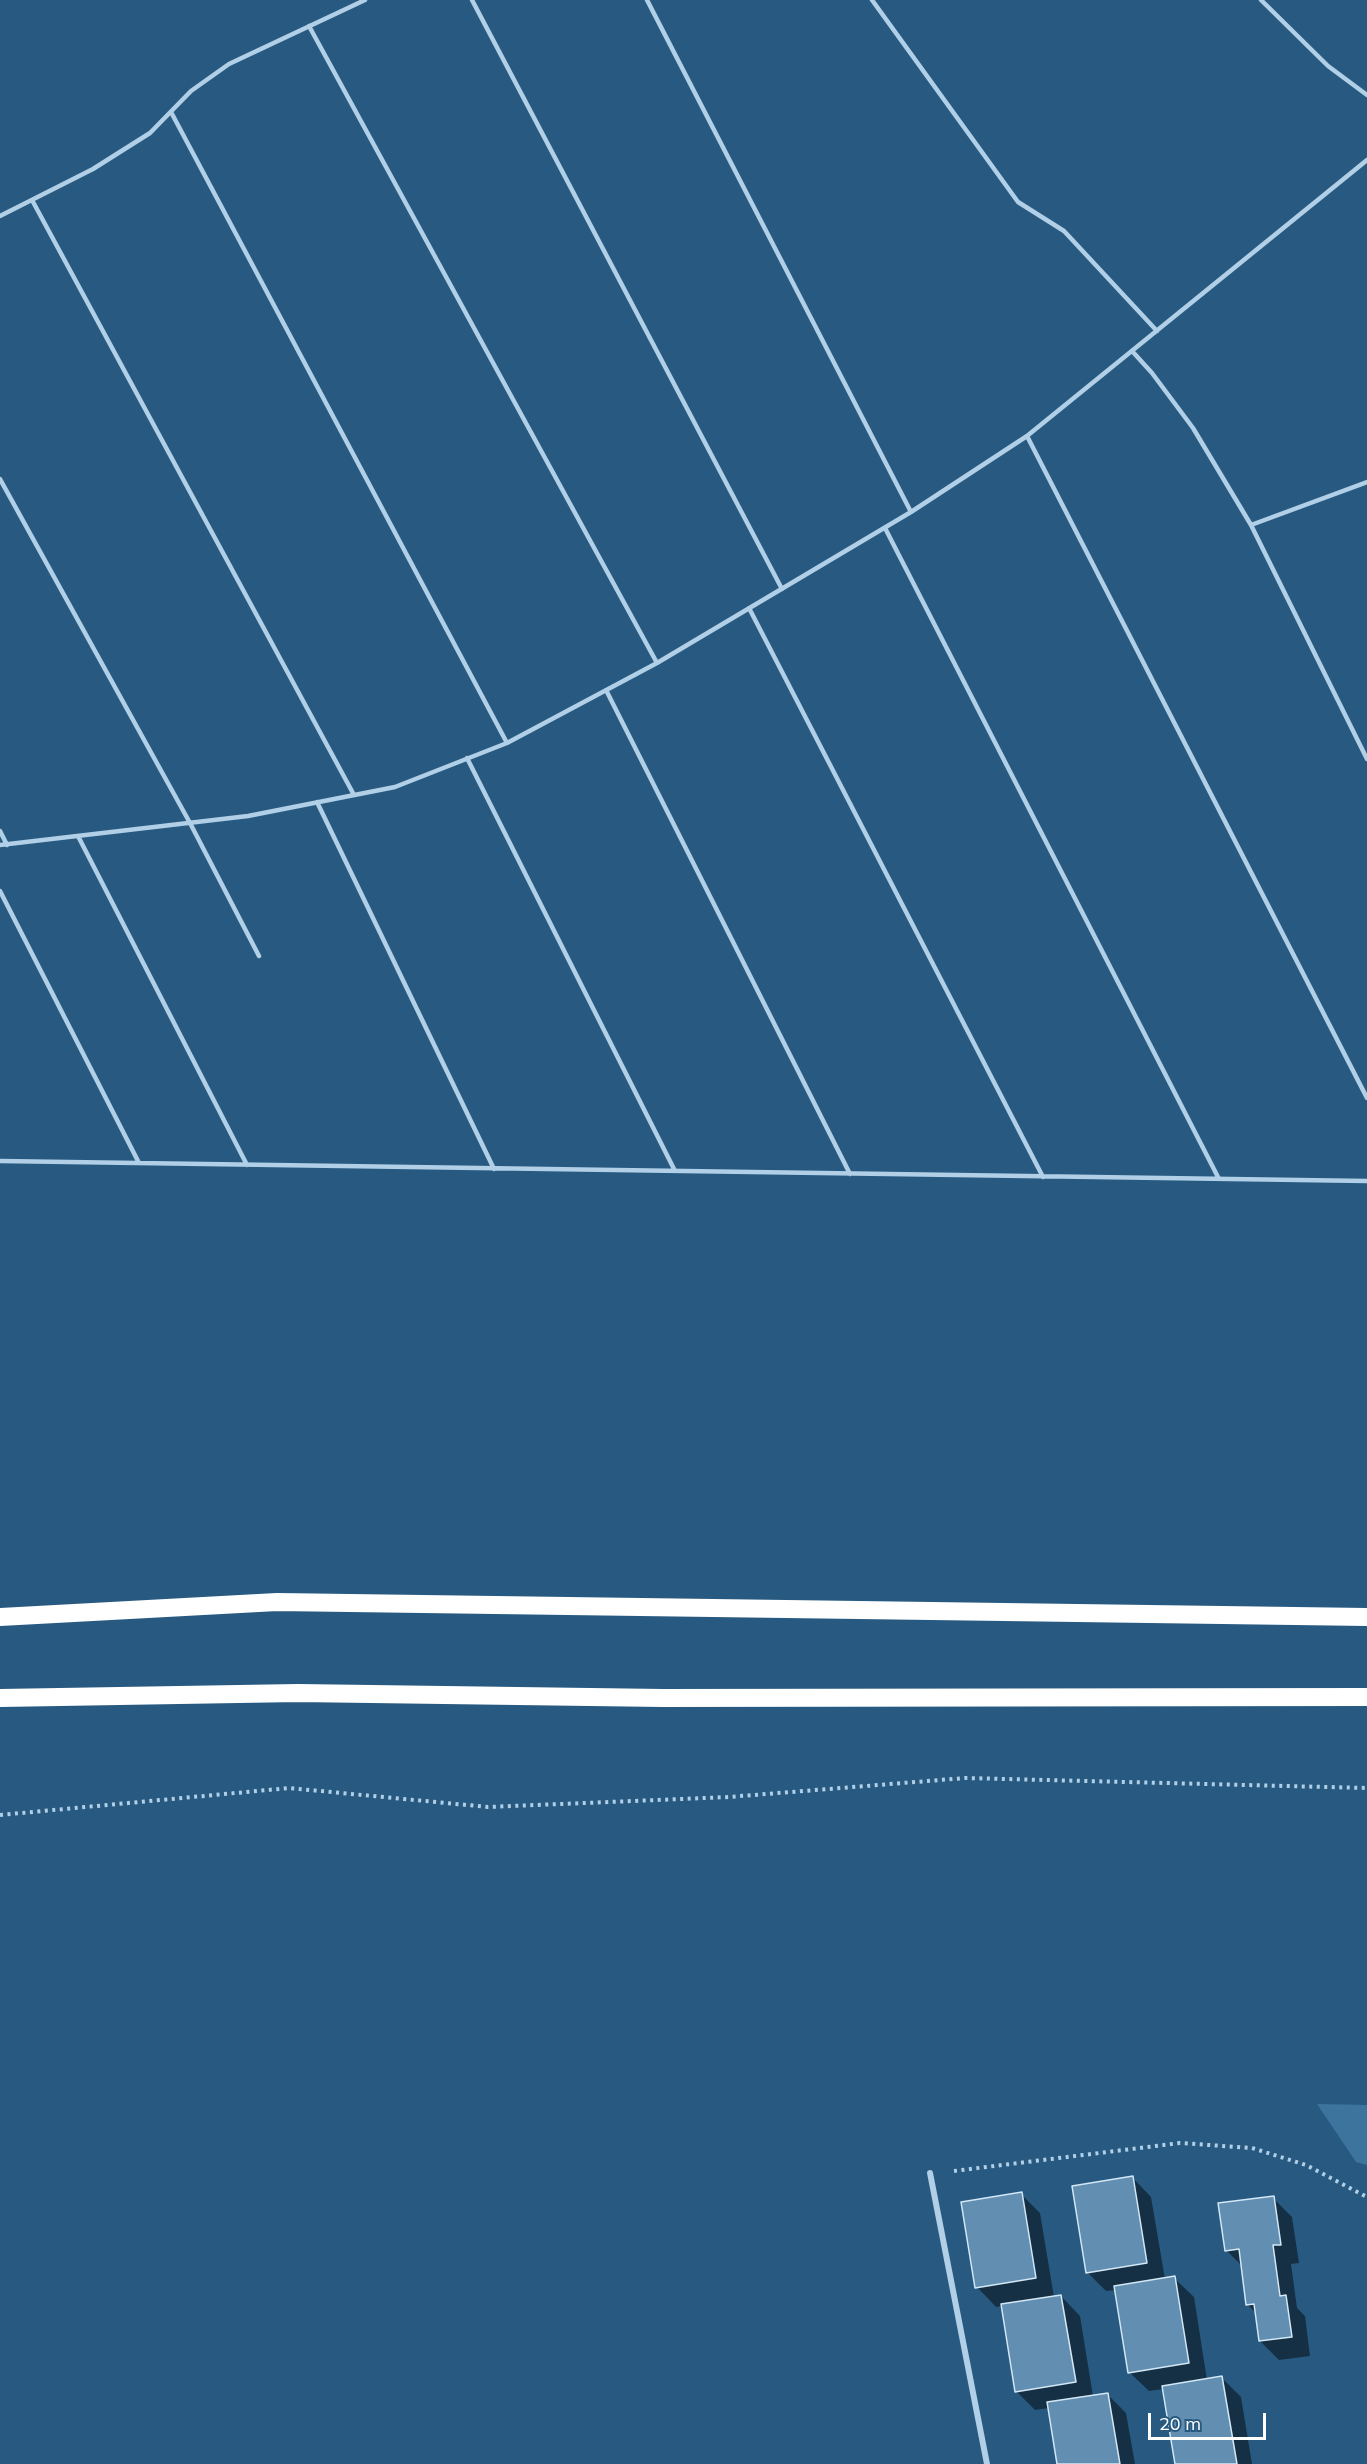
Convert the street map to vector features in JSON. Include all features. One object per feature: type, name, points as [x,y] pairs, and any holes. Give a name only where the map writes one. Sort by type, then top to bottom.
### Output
[{"type":"highway","points":[[0,1617],[277,1602],[1367,1617]]},
{"type":"highway","points":[[0,1698],[298,1693],[663,1698],[1367,1697]]},
{"type":"street","points":[[930,2174],[987,2464]]},
{"type":"lane","points":[[0,216],[103,163],[150,133],[191,91],[229,64],[365,0]]},
{"type":"lane","points":[[472,0],[782,589]]},
{"type":"lane","points":[[647,0],[911,512]]},
{"type":"lane","points":[[872,0],[1018,202],[1064,231],[1157,331]]},
{"type":"lane","points":[[1261,0],[1328,66],[1367,95]]},
{"type":"lane","points":[[309,26],[657,663]]},
{"type":"lane","points":[[171,112],[507,743]]},
{"type":"lane","points":[[0,846],[248,816],[394,787],[507,743],[657,663],[885,528],[1027,436],[1367,160]]},
{"type":"lane","points":[[32,200],[354,795]]},
{"type":"lane","points":[[1132,351],[1152,373],[1193,428],[1251,525],[1367,759]]},
{"type":"lane","points":[[1027,436],[1367,1098]]},
{"type":"lane","points":[[0,479],[190,823],[259,956]]},
{"type":"lane","points":[[1251,525],[1367,482]]},
{"type":"lane","points":[[885,528],[1219,1179]]},
{"type":"lane","points":[[749,608],[1043,1177]]},
{"type":"lane","points":[[606,690],[850,1174]]},
{"type":"lane","points":[[467,758],[675,1171]]},
{"type":"lane","points":[[317,802],[494,1168]]},
{"type":"lane","points":[[0,831],[7,845]]},
{"type":"lane","points":[[78,836],[247,1165]]},
{"type":"lane","points":[[0,891],[139,1163]]},
{"type":"lane","points":[[0,1161],[1367,1181]]},
{"type":"path","points":[[0,1815],[289,1788],[488,1807],[729,1797],[965,1778],[1367,1788]]},
{"type":"path","points":[[930,2174],[1180,2143],[1252,2148],[1306,2165],[1367,2197]]},
{"type":"shaded area","points":[[1317,2104],[1367,2105],[1367,2165],[1356,2162]]},
{"type":"building","points":[[1133,2176],[1147,2263],[1086,2273],[1072,2186]]},
{"type":"building","points":[[1022,2192],[1036,2278],[975,2288],[961,2202]]},
{"type":"building","points":[[1274,2196],[1281,2245],[1273,2245],[1280,2296],[1286,2295],[1292,2337],[1259,2341],[1254,2304],[1246,2305],[1239,2249],[1225,2251],[1218,2203]]},
{"type":"building","points":[[1175,2276],[1189,2363],[1128,2373],[1114,2286]]},
{"type":"building","points":[[1061,2295],[1076,2382],[1015,2392],[1001,2304]]},
{"type":"building","points":[[1222,2376],[1237,2464],[1175,2464],[1162,2386]]},
{"type":"building","points":[[1108,2393],[1120,2464],[1057,2464],[1047,2402]]}]
